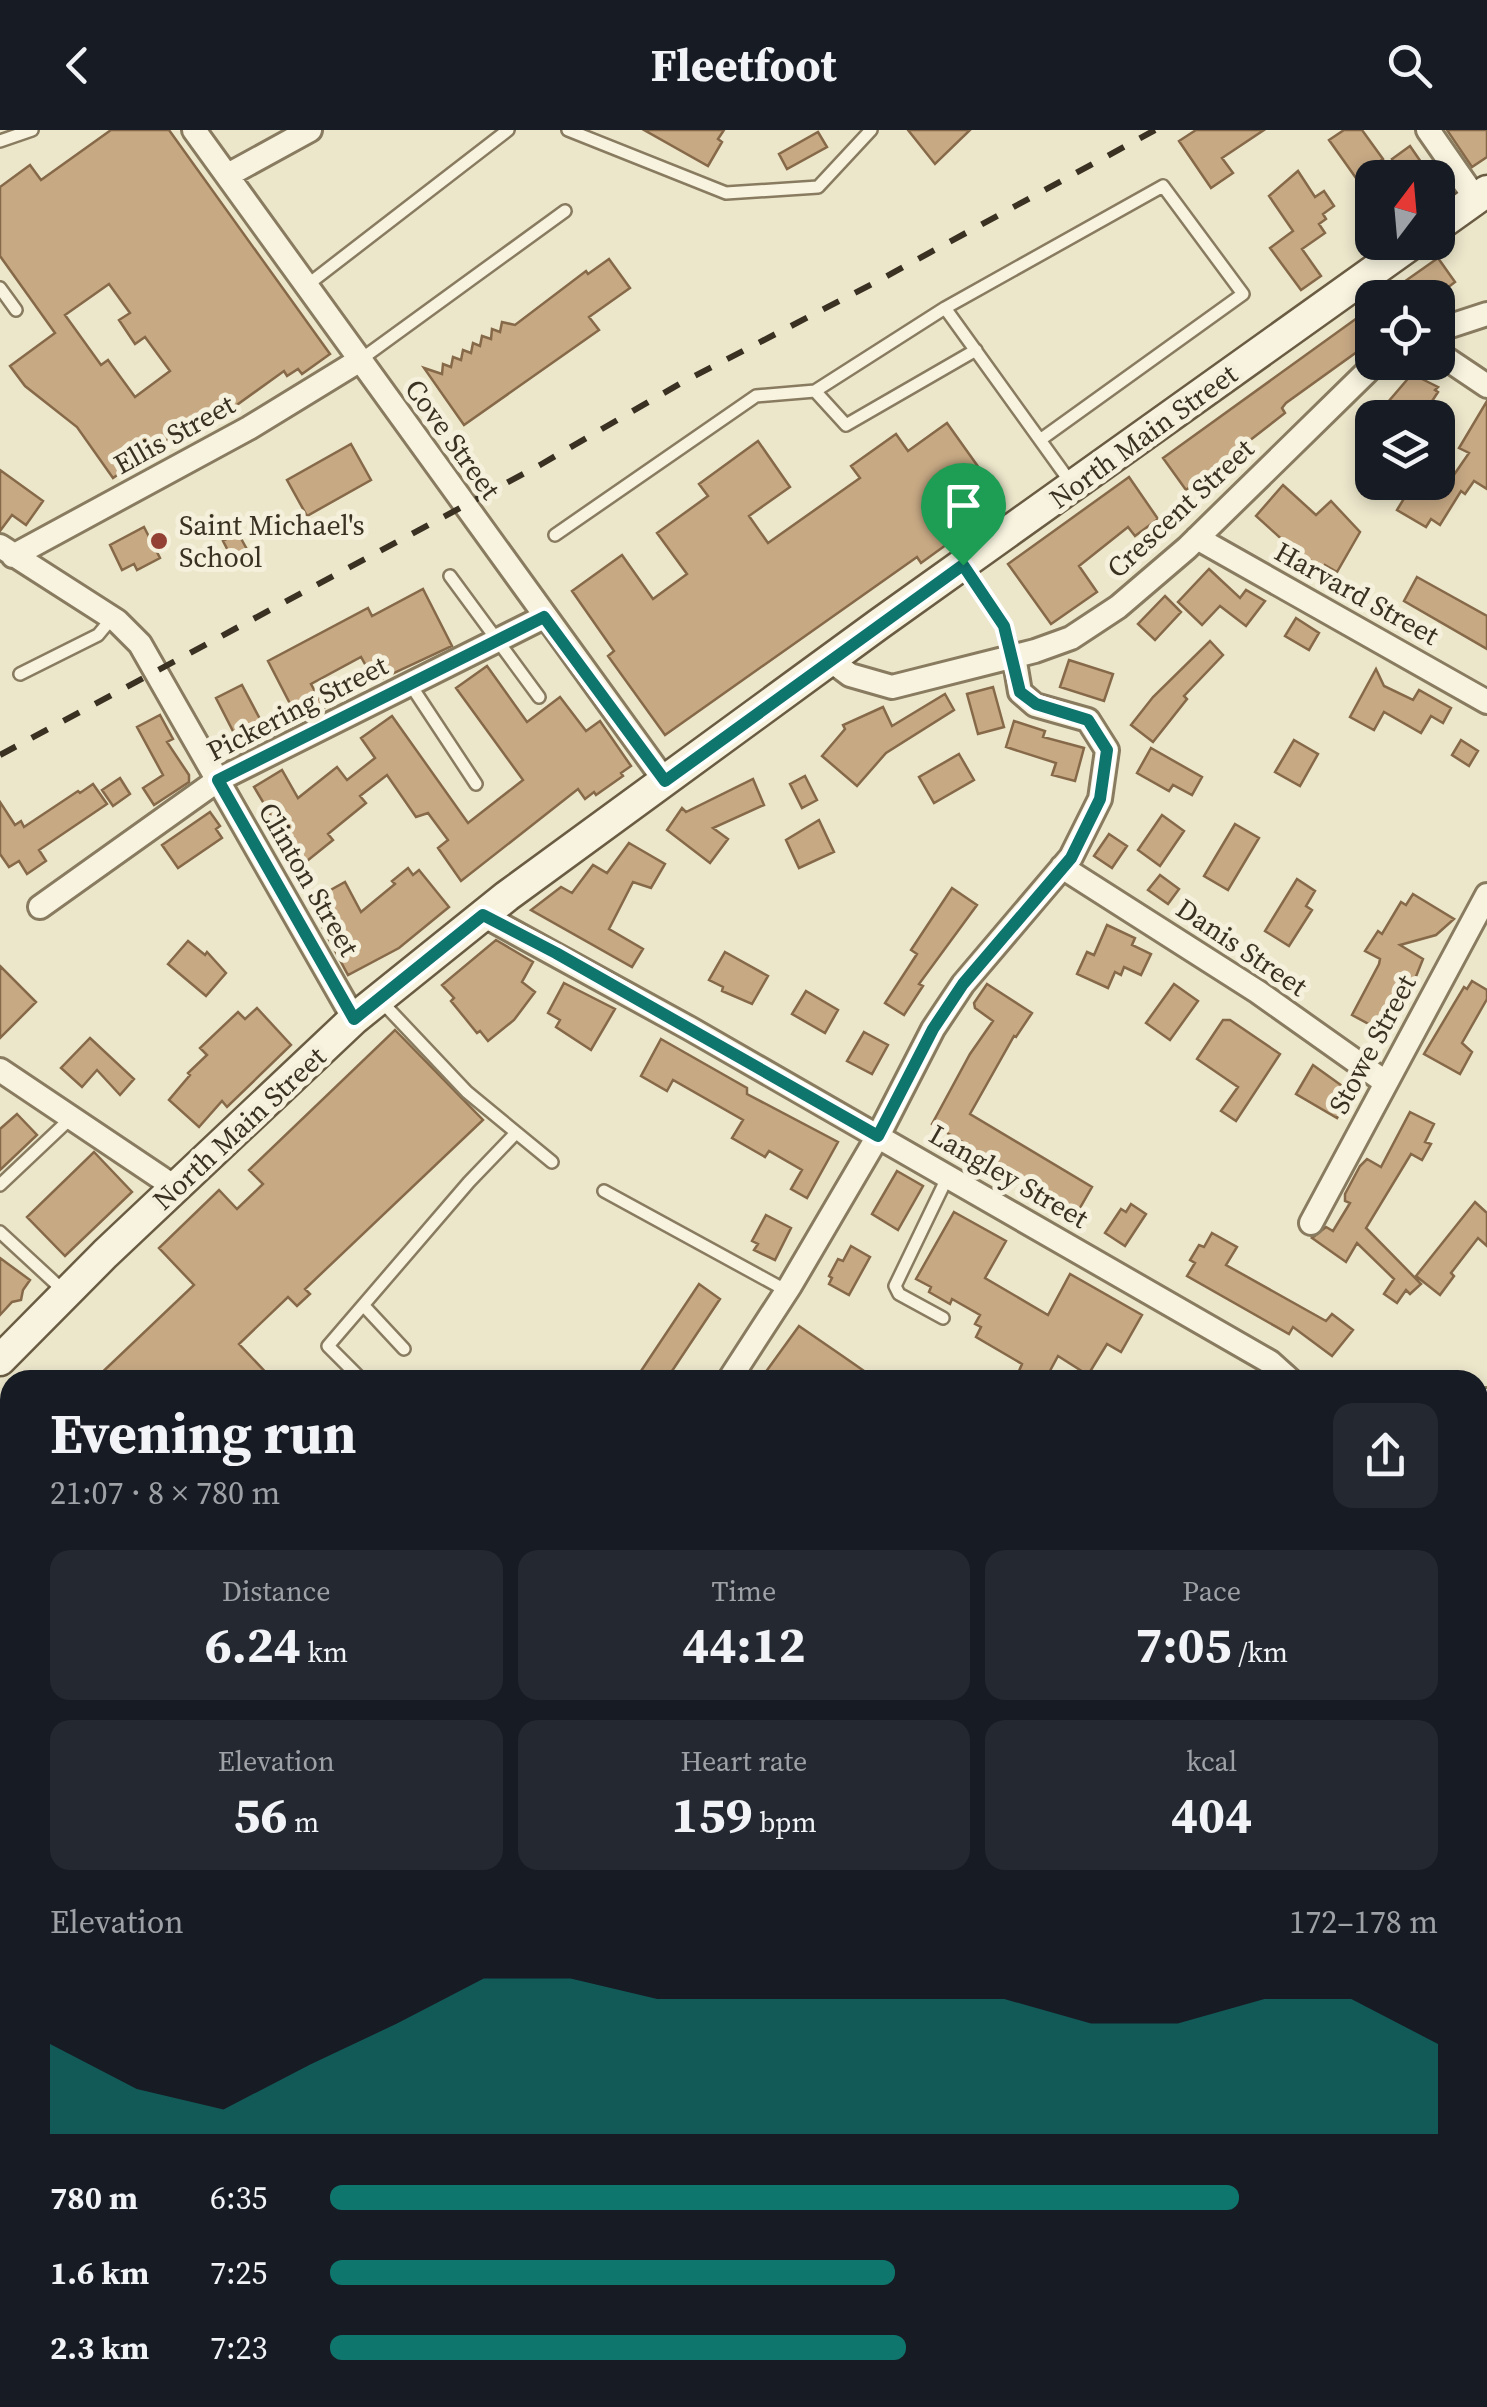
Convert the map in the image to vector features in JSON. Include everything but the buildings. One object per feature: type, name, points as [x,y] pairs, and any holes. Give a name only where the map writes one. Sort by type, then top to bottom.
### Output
[{"type":"main road","points":[[1455,214],[1481,195]]},
{"type":"main road","name":"North Main Street","points":[[1375,280],[1396,260]]},
{"type":"main road","name":"North Main Street","points":[[0,1360],[354,1019],[483,915],[1074,486],[1355,297]]},
{"type":"street","name":"Cove Street","points":[[194,130],[665,781]]},
{"type":"street","points":[[228,176],[310,130]]},
{"type":"street","points":[[1428,130],[1481,195]]},
{"type":"street","points":[[1455,324],[1487,314]]},
{"type":"street","name":"Ellis Street","points":[[7,551],[248,428],[360,360]]},
{"type":"street","points":[[1455,364],[1487,386]]},
{"type":"street","name":"Crescent Street","points":[[830,660],[850,675],[892,687],[1071,638],[1118,607],[1197,538],[1359,380]]},
{"type":"street","name":"Harvard Street","points":[[1197,538],[1487,702]]},
{"type":"street","name":"Clinton Street","points":[[7,551],[112,618],[140,644],[354,1019]]},
{"type":"street","name":"Pickering Street","points":[[40,908],[218,780],[544,617]]},
{"type":"street","points":[[736,1370],[878,1136],[933,1029],[963,984],[1071,858],[1100,799],[1107,750],[1088,720],[1036,704],[1020,692],[1014,656]]},
{"type":"street","name":"Danis Street","points":[[1062,867],[1258,992],[1385,1082]]},
{"type":"street","name":"Stowe Street","points":[[1311,1223],[1487,895]]},
{"type":"street","name":"Langley Street","points":[[483,915],[948,1176],[1279,1370]]},
{"type":"street","points":[[0,1070],[176,1188]]},
{"type":"lane","points":[[0,141],[32,130]]},
{"type":"lane","points":[[306,286],[508,130]]},
{"type":"lane","points":[[568,130],[726,193],[818,187],[870,130]]},
{"type":"lane","points":[[555,535],[756,396],[815,392],[944,308],[1162,186],[1243,294],[1040,440]]},
{"type":"lane","points":[[360,360],[566,210]]},
{"type":"lane","points":[[0,288],[16,310]]},
{"type":"lane","points":[[944,308],[1074,486]]},
{"type":"lane","points":[[815,392],[846,426],[976,350]]},
{"type":"lane","points":[[963,565],[1004,626],[1014,656]]},
{"type":"lane","points":[[450,576],[539,697]]},
{"type":"lane","points":[[20,674],[98,636],[112,618]]},
{"type":"lane","points":[[410,684],[476,784]]},
{"type":"lane","points":[[379,998],[467,1092],[552,1162]]},
{"type":"lane","points":[[0,1185],[72,1118]]},
{"type":"lane","points":[[352,1370],[328,1346],[516,1133]]},
{"type":"lane","points":[[944,1318],[899,1294],[895,1286],[948,1176]]},
{"type":"lane","points":[[604,1190],[787,1291]]},
{"type":"lane","points":[[0,1232],[66,1293]]},
{"type":"lane","points":[[364,1306],[404,1349]]},
{"type":"railway","points":[[0,755],[540,465],[681,383],[1155,130]]},
{"type":"place","name":"Saint Michael's School","points":[[159,541]]},
{"type":"route","points":[[963,565],[1004,626],[1020,692],[1036,704],[1088,720],[1107,750],[1100,799],[1071,858],[963,984],[933,1029],[878,1136],[483,915],[354,1019],[218,780],[544,617],[665,781],[963,565]]}]
